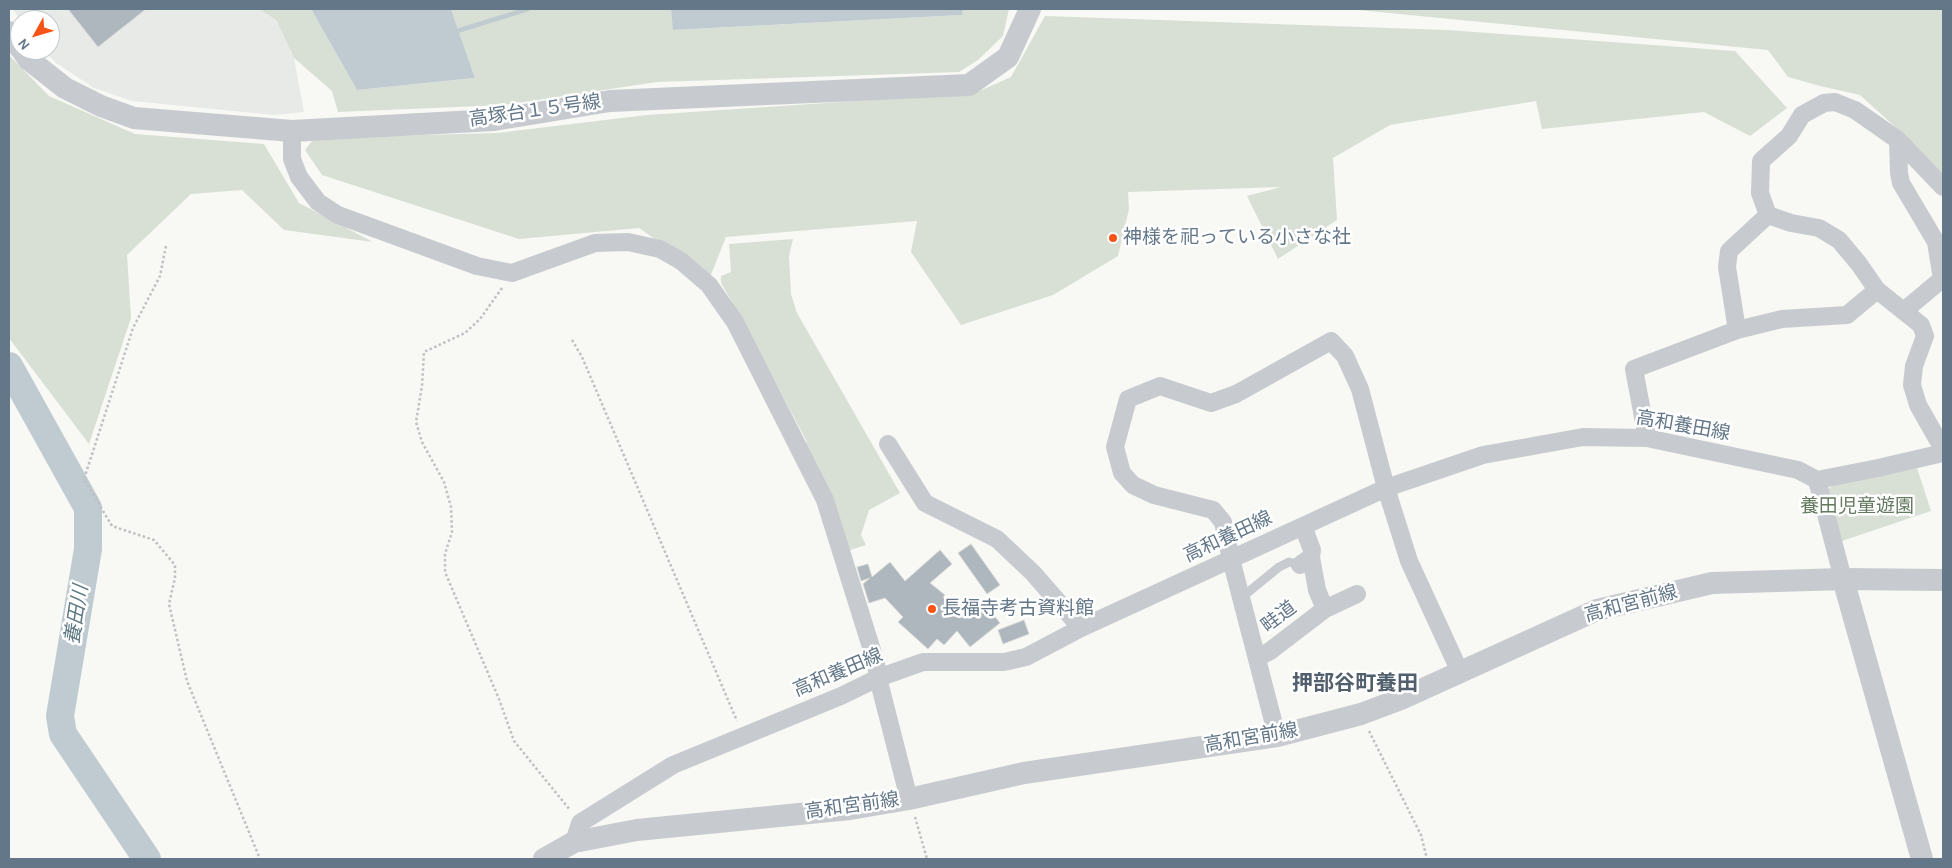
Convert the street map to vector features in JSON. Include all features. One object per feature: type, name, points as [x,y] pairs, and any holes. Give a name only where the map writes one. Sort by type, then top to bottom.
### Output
[{"type":"street","name":"高塚台１５号線","points":[[29,60],[65,88],[101,106],[134,118],[292,131],[494,120],[610,101],[969,85],[1008,57],[1030,9]]},
{"type":"street","points":[[1768,215],[1760,193],[1761,161],[1789,136],[1802,115],[1824,103],[1835,102],[1855,110],[1898,140],[1943,187]]},
{"type":"street","points":[[292,131],[292,158],[299,177],[318,202],[338,215],[477,266],[512,273],[594,243],[628,242],[660,249],[681,261],[710,285],[735,322],[824,500],[876,663],[878,678],[909,798]]},
{"type":"street","points":[[1898,140],[1901,183],[1936,242],[1942,279],[1905,310]]},
{"type":"street","points":[[1768,215],[1791,223],[1819,228],[1839,240],[1877,290],[1905,310],[1921,325],[1925,336],[1914,366],[1912,385],[1918,405],[1943,449]]},
{"type":"street","points":[[1737,330],[1727,267],[1729,251],[1768,215]]},
{"type":"street","points":[[1647,438],[1634,370],[1737,330],[1782,319],[1847,315],[1877,290]]},
{"type":"street","points":[[1277,736],[1223,522],[1213,510],[1154,496],[1133,485],[1122,473],[1115,447],[1128,399],[1160,386],[1211,403],[1236,394],[1331,341],[1345,356],[1360,389],[1386,488],[1409,561],[1460,672]]},
{"type":"street","name":"高和養田線","points":[[577,832],[673,765],[842,696],[878,678],[923,662],[1004,662],[1026,657],[1081,628],[1386,488],[1483,455],[1583,437],[1647,438],[1798,470],[1817,480]]},
{"type":"street","points":[[888,444],[925,503],[997,539],[1032,573],[1081,628]]},
{"type":"street","points":[[1922,859],[1817,480],[1943,453]]},
{"type":"street","name":"畦道","points":[[1303,526],[1312,550],[1305,561],[1325,609]]},
{"type":"street","name":"高和宮前線","points":[[548,858],[577,832],[637,830],[850,809],[1024,773],[1277,736],[1360,714],[1401,699],[1597,610],[1712,583],[1843,579],[1943,580]]},
{"type":"street","name":"畦道","points":[[1257,658],[1270,651],[1325,609],[1357,594]]},
{"type":"lane","points":[[1241,598],[1279,567],[1289,562],[1305,561]]},
{"type":"path","points":[[166,246],[160,276],[133,328],[84,479],[112,526],[154,540],[175,565],[175,578],[169,604],[187,681],[260,859]]},
{"type":"path","points":[[512,273],[480,319],[465,333],[424,352],[422,386],[416,422],[422,442],[444,482],[451,507],[452,532],[445,554],[446,572],[499,699],[514,741],[577,832]]},
{"type":"path","points":[[572,340],[582,357],[743,736]]},
{"type":"path","points":[[1360,714],[1421,835],[1427,859]]},
{"type":"path","points":[[909,798],[927,859]]},
{"type":"shaded area","points":[[259,9],[276,20],[294,58],[304,112],[274,115],[132,101],[94,88],[53,60],[60,60],[60,10],[14,10]]},
{"type":"shaded area","points":[[311,9],[451,9],[475,78],[357,90]]},
{"type":"shaded area","points":[[671,9],[963,9],[962,15],[673,30]]},
{"type":"green space","points":[[259,9],[311,9],[357,90],[475,78],[451,9],[671,9],[674,30],[961,15],[963,9],[1009,9],[1003,36],[978,60],[959,72],[657,82],[504,105],[338,112],[332,91],[294,58],[276,20]]},
{"type":"green space","points":[[1348,9],[1943,9],[1943,175],[1904,135],[1860,95],[1788,77],[1768,50]]},
{"type":"green space","points":[[1045,16],[1447,30],[1735,51],[1787,108],[1750,136],[1704,112],[1542,129],[1536,101],[1390,125],[1333,158],[1337,220],[1278,259],[1247,196],[1281,187],[1128,192],[1129,209],[1118,256],[1053,295],[961,325],[911,252],[917,221],[726,237],[710,277],[639,228],[519,239],[322,175],[305,150],[314,138],[497,133],[647,115],[975,93],[1011,77]]},
{"type":"green space","points":[[9,55],[10,60],[14,60],[49,96],[135,134],[264,144],[299,203],[373,242],[284,230],[242,190],[191,194],[127,255],[131,318],[89,444],[9,338]]},
{"type":"green space","points":[[793,239],[789,256],[791,294],[797,313],[900,493],[869,510],[861,535],[866,545],[850,550],[804,444],[807,442],[721,283],[721,276],[731,272],[729,244]]},
{"type":"green space","name":"養田児童遊園","points":[[1917,468],[1931,511],[1839,542],[1825,491],[1835,484]]},
{"type":"building","points":[[68,9],[146,9],[98,47]]},
{"type":"building","points":[[971,544],[1000,585],[987,594],[958,553]]},
{"type":"building","points":[[940,550],[952,564],[930,583],[945,595],[943,597],[962,613],[981,599],[1000,623],[970,647],[957,631],[944,645],[937,639],[928,649],[898,622],[903,617],[885,598],[869,603],[863,584],[870,578],[861,581],[857,567],[868,564],[872,577],[890,562],[905,581]]},
{"type":"building","points":[[1024,620],[1029,634],[1003,644],[998,630]]},
{"type":"waterway","points":[[454,32],[528,9]]},
{"type":"waterway","name":"養田川","points":[[9,366],[88,508],[88,549],[60,716],[63,734],[147,859]]},
{"type":"place","name":"神様を祀っている小さな社","points":[[1113,238]]},
{"type":"place","name":"長福寺考古資料館","points":[[932,609]]},
{"type":"district","name":"押部谷町養田","points":[[1355,684]]}]
